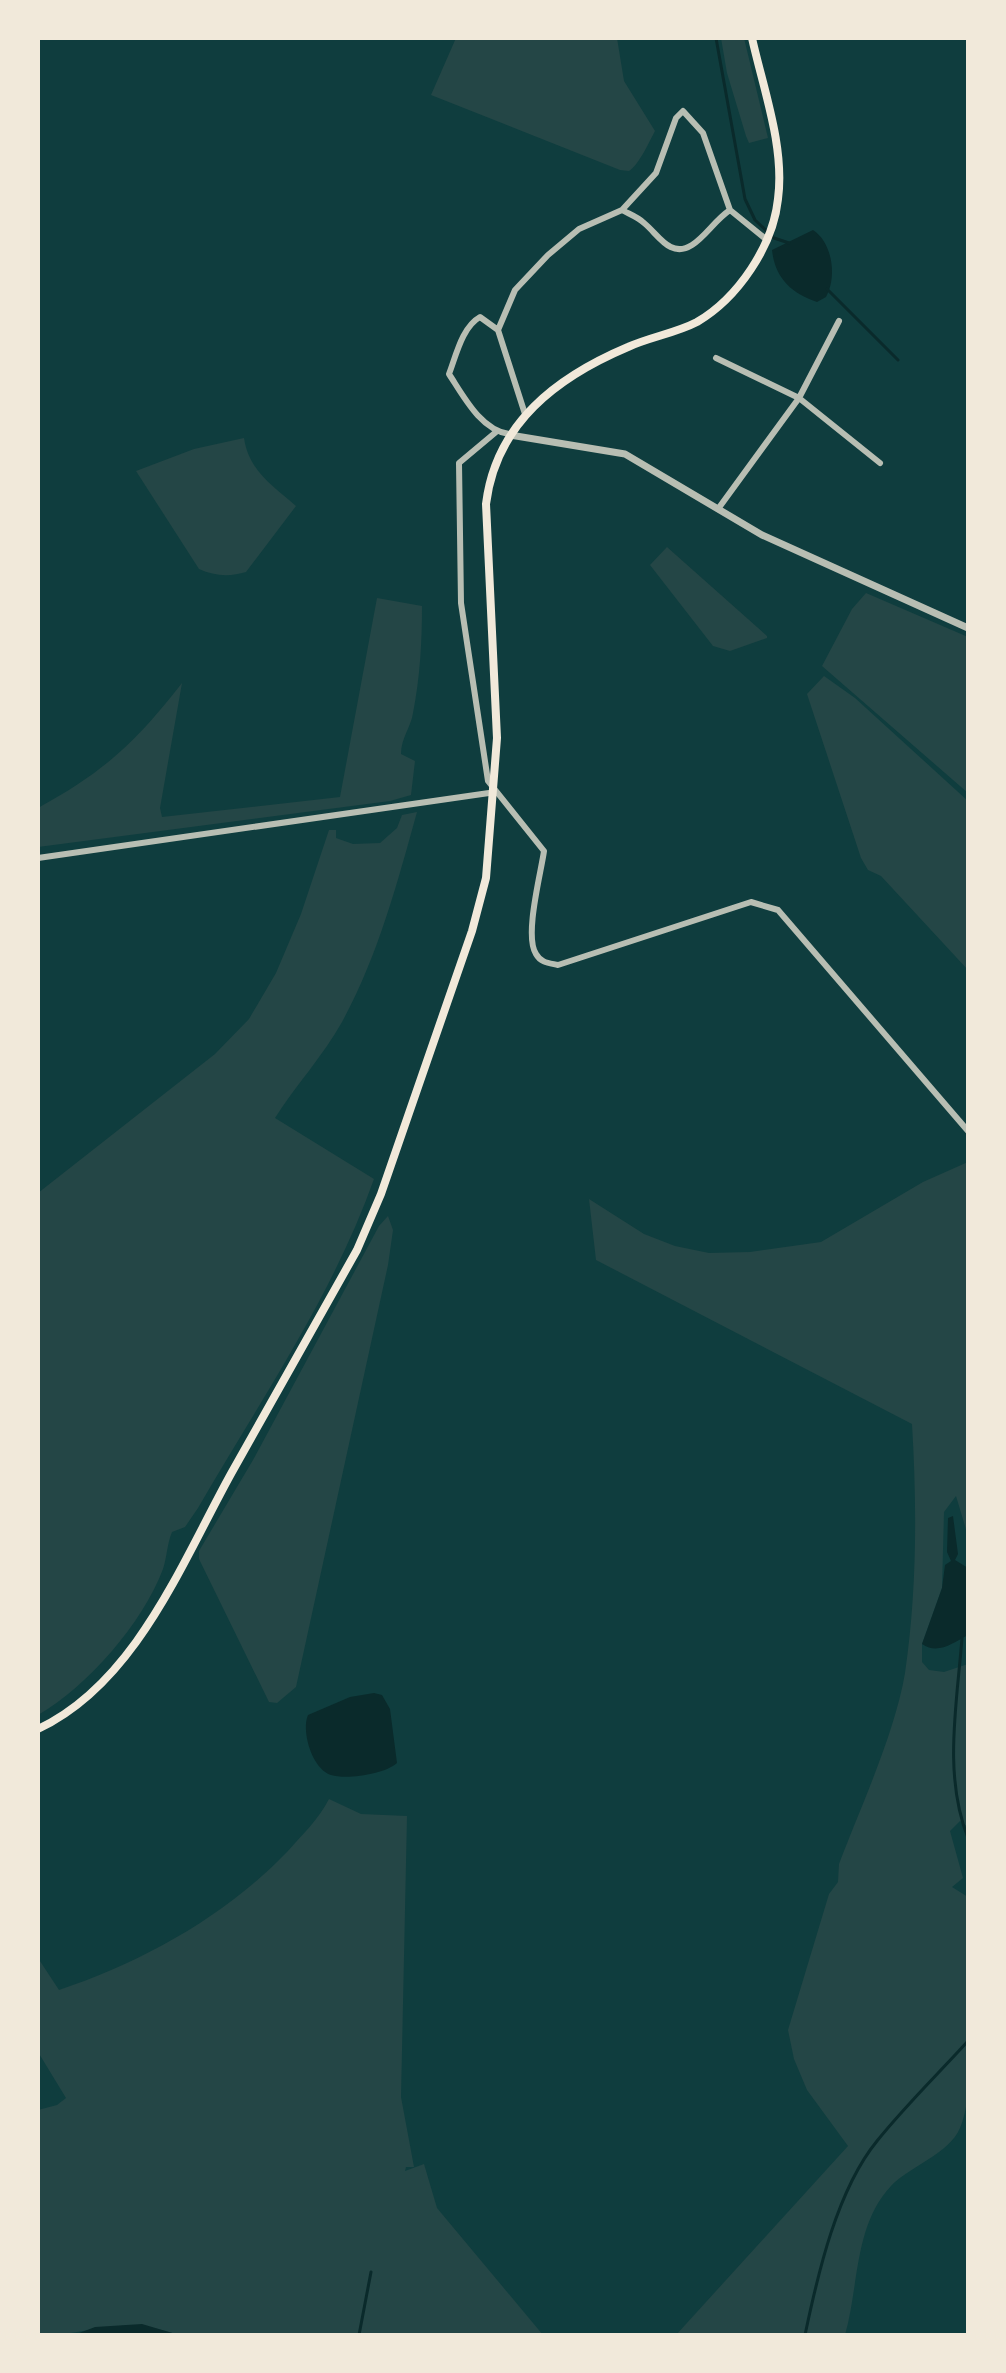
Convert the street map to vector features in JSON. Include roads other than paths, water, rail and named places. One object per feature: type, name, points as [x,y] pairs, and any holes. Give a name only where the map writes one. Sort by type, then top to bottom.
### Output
[{"type":"main road","points":[[38,1729],[69,1712],[101,1684],[147,1623],[357,1250],[381,1194],[472,931],[486,878],[496,792],[497,715],[486,504],[490,472],[509,434],[525,414],[575,372],[628,347],[697,322],[738,286],[767,240],[775,219],[779,179],[752,38]]},
{"type":"street","points":[[498,330],[515,290],[548,255],[579,229],[622,210],[656,173],[676,118],[683,111],[703,133],[730,210],[767,240]]},
{"type":"street","points":[[622,210],[645,223],[667,246],[680,248],[691,246],[714,221],[730,210]]},
{"type":"street","points":[[525,414],[498,330],[487,319],[480,317],[474,321],[449,374],[482,421],[496,432],[625,454],[762,535],[968,628]]},
{"type":"street","points":[[718,509],[799,398],[839,321]]},
{"type":"street","points":[[716,358],[799,398],[880,463]]},
{"type":"street","points":[[496,432],[459,463],[456,482],[461,603],[473,665],[481,746],[488,781],[544,851],[531,933],[534,952],[543,963],[558,965],[751,902],[778,910],[968,1131]]},
{"type":"street","points":[[38,858],[496,792]]},
{"type":"waterway","points":[[716,38],[745,199],[755,220],[774,238],[789,243]]},
{"type":"waterway","points":[[827,289],[898,360]]},
{"type":"waterway","points":[[962,1638],[954,1764],[960,1814],[968,1838]]},
{"type":"waterway","points":[[805,2335],[831,2233],[863,2161],[899,2115],[968,2041]]},
{"type":"waterway","points":[[359,2335],[371,2272]]}]
